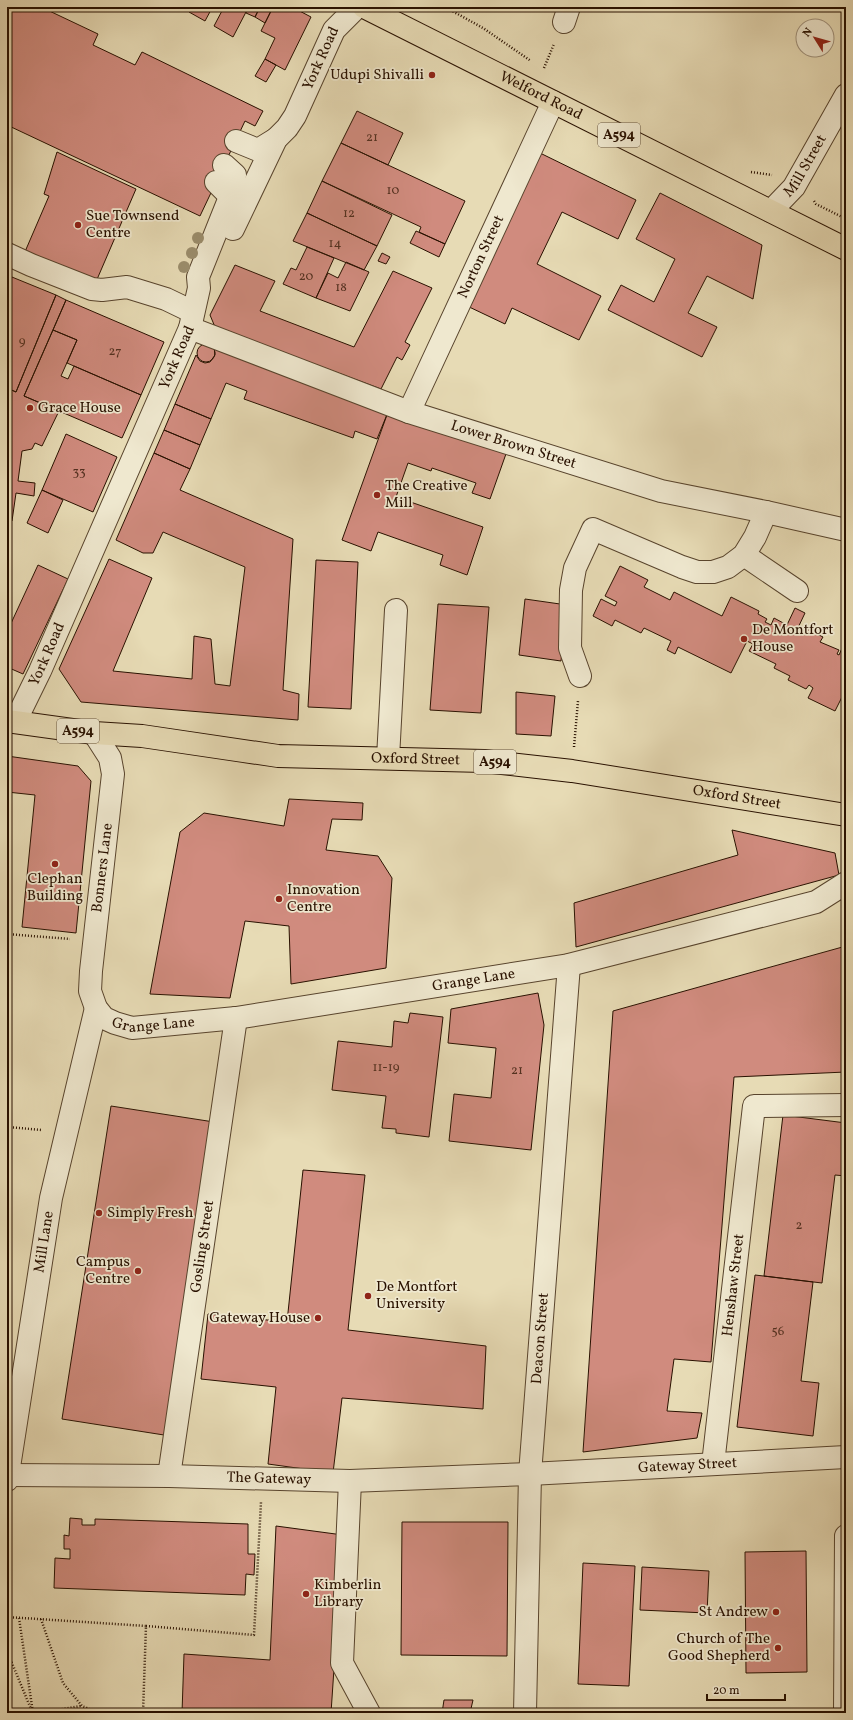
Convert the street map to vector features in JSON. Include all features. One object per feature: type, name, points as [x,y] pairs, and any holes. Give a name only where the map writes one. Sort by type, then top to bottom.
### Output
[{"type":"main road","name":"Welford Road","points":[[364,7],[771,210],[846,249]]},
{"type":"main road","name":"Oxford Street","points":[[11,721],[94,733],[142,736],[278,756],[484,761],[572,771],[846,815]]},
{"type":"street","name":"York Road","points":[[11,721],[40,672],[192,320],[199,288],[210,282],[258,174],[267,160],[276,138],[287,128],[295,116],[334,30],[357,7]]},
{"type":"street","name":"Mill Street","points":[[771,210],[794,187],[846,95]]},
{"type":"street","name":"Norton Street","points":[[409,412],[552,102]]},
{"type":"street","points":[[239,134],[258,150],[276,138]]},
{"type":"street","points":[[199,288],[198,276],[224,181]]},
{"type":"street","name":"Lower Brown Street","points":[[7,254],[31,265],[92,288],[102,290],[127,288],[166,299],[192,320],[409,412],[661,491],[846,530]]},
{"type":"street","points":[[580,676],[570,648],[571,590],[575,568],[593,529],[682,567],[697,572],[713,572],[728,567],[744,555],[755,537],[766,512]]},
{"type":"street","points":[[744,555],[797,590]]},
{"type":"street","points":[[388,758],[396,610]]},
{"type":"street","name":"Bonners Lane","points":[[94,733],[110,758],[113,774],[94,941],[90,990],[96,1008]]},
{"type":"street","name":"Grange Lane","points":[[96,1008],[104,1018],[132,1028],[236,1018],[569,965],[816,902],[846,883]]},
{"type":"street","name":"Deacon Street","points":[[525,1704],[530,1474],[569,965]]},
{"type":"street","name":"Mill Lane","points":[[7,1480],[51,1198],[96,1008]]},
{"type":"street","name":"Gosling Street","points":[[160,1476],[236,1018]]},
{"type":"street","name":"Henshaw Street","points":[[713,1464],[754,1106],[846,1105]]},
{"type":"street","name":"Gateway Street","points":[[530,1474],[846,1458]]},
{"type":"street","name":"The Gateway","points":[[7,1475],[160,1476],[350,1481],[530,1474]]},
{"type":"street","points":[[350,1481],[342,1663],[369,1713]]},
{"type":"street","points":[[845,1713],[846,1536]]},
{"type":"path","points":[[445,7],[483,28],[537,64]]},
{"type":"path","points":[[544,68],[550,73]]},
{"type":"path","points":[[840,216],[846,219]]},
{"type":"path","points":[[572,771],[580,676]]},
{"type":"path","points":[[7,934],[94,941]]},
{"type":"path","points":[[7,1127],[66,1131]]},
{"type":"path","points":[[7,1617],[254,1635],[262,1479]]},
{"type":"path","points":[[19,1618],[33,1713]]},
{"type":"path","points":[[41,1619],[63,1683],[82,1706],[99,1713]]},
{"type":"path","points":[[143,1713],[146,1626]]},
{"type":"path","points":[[7,1651],[33,1713]]},
{"type":"path","points":[[38,1713],[82,1706]]},
{"type":"building","points":[[7,7],[41,7],[98,34],[93,45],[135,65],[142,52],[263,111],[255,126],[245,121],[200,216],[7,125]]},
{"type":"building","points":[[192,7],[215,7],[214,9],[212,8],[205,21],[189,12]]},
{"type":"building","points":[[224,7],[232,7],[239,11],[240,9],[246,12],[233,37],[214,26]]},
{"type":"building","points":[[248,7],[260,7],[255,17],[246,13]]},
{"type":"building","points":[[260,7],[273,7],[265,23],[255,17]]},
{"type":"building","points":[[273,7],[292,7],[311,17],[285,70],[265,59],[275,38],[261,31]]},
{"type":"building","points":[[265,59],[276,65],[266,82],[255,76]]},
{"type":"building","points":[[357,111],[403,133],[388,165],[341,143]]},
{"type":"building","points":[[341,143],[465,201],[445,244],[419,232],[421,227],[322,181]]},
{"type":"building","name":"Sue Townsend Centre","points":[[57,152],[136,189],[95,284],[24,254],[49,196],[44,194]]},
{"type":"building","points":[[540,153],[636,200],[618,239],[562,212],[537,264],[601,296],[579,340],[512,308],[505,324],[465,305]]},
{"type":"building","points":[[322,181],[392,215],[377,246],[307,213]]},
{"type":"building","points":[[660,193],[762,245],[753,299],[707,276],[688,313],[717,327],[702,357],[608,310],[621,285],[654,302],[675,259],[636,239]]},
{"type":"building","points":[[307,213],[377,246],[364,270],[293,241]]},
{"type":"building","points":[[416,231],[445,244],[439,257],[410,243]]},
{"type":"building","points":[[307,247],[334,258],[316,298],[283,284],[291,268],[296,270]]},
{"type":"building","points":[[382,253],[390,257],[386,264],[378,261]]},
{"type":"building","points":[[346,262],[369,272],[350,311],[316,298],[328,273],[338,278]]},
{"type":"building","points":[[235,265],[275,281],[260,311],[354,347],[393,271],[432,288],[405,342],[410,345],[402,360],[397,357],[381,389],[215,327],[210,315]]},
{"type":"building","points":[[7,275],[56,295],[16,392],[7,388]]},
{"type":"building","name":"Grace House","points":[[56,295],[66,300],[24,396],[59,411],[42,446],[35,443],[32,449],[22,451],[18,481],[35,483],[34,496],[16,493],[12,521],[7,520],[7,388],[16,392]]},
{"type":"building","points":[[66,300],[164,342],[141,395],[67,363],[77,340],[53,330]]},
{"type":"building","points":[[53,330],[77,340],[61,376],[68,379],[74,366],[141,395],[122,438],[24,396]]},
{"type":"building","points":[[202,344],[210,344],[215,349],[213,360],[210,362],[202,362],[197,357],[197,349]]},
{"type":"building","points":[[214,347],[388,412],[377,439],[355,431],[353,438],[244,399],[247,391],[226,383],[211,419],[175,404],[196,355],[200,361],[205,363],[210,362],[215,355]]},
{"type":"building","points":[[175,404],[211,419],[200,445],[164,430]]},
{"type":"building","name":"The Creative Mill","points":[[388,412],[507,451],[490,499],[472,493],[476,483],[432,468],[431,471],[408,463],[396,497],[483,527],[467,575],[440,565],[443,555],[378,532],[371,551],[342,540]]},
{"type":"building","points":[[164,430],[200,445],[190,469],[154,453]]},
{"type":"building","points":[[66,434],[117,457],[93,512],[42,490]]},
{"type":"building","points":[[154,453],[190,469],[180,490],[293,539],[283,690],[299,694],[298,720],[81,702],[59,669],[109,559],[152,578],[113,671],[192,679],[194,636],[211,639],[215,684],[230,686],[245,567],[163,532],[153,553],[143,553],[116,540]]},
{"type":"building","points":[[42,490],[63,500],[48,533],[27,523]]},
{"type":"building","points":[[316,560],[358,562],[351,709],[308,707]]},
{"type":"building","points":[[38,565],[68,579],[23,674],[7,667],[7,632]]},
{"type":"building","name":"De Montfort House","points":[[620,566],[648,580],[644,587],[670,600],[674,592],[722,616],[731,597],[759,611],[758,614],[767,619],[765,622],[771,625],[774,618],[787,625],[795,608],[805,613],[796,632],[802,635],[805,628],[823,637],[820,642],[839,650],[837,654],[839,655],[843,646],[846,647],[846,689],[835,711],[808,698],[813,688],[809,685],[806,689],[788,680],[790,676],[774,668],[776,664],[749,651],[753,644],[747,641],[731,673],[678,647],[675,654],[667,650],[671,641],[644,628],[641,633],[615,620],[612,626],[593,616],[601,599],[615,606],[617,602],[605,596]]},
{"type":"building","points":[[525,599],[567,605],[561,661],[519,655]]},
{"type":"building","points":[[438,604],[489,607],[481,713],[430,710]]},
{"type":"building","points":[[516,692],[555,696],[551,736],[516,734]]},
{"type":"building","name":"Clephan Building","points":[[7,756],[78,766],[91,781],[76,933],[22,927],[35,795],[7,792]]},
{"type":"building","name":"Innovation Centre","points":[[289,799],[363,803],[362,820],[332,819],[326,850],[378,856],[392,878],[386,968],[291,984],[289,926],[245,921],[230,998],[150,994],[180,832],[204,813],[284,826]]},
{"type":"building","points":[[732,830],[835,853],[839,875],[576,947],[574,903],[738,855]]},
{"type":"building","points":[[846,946],[846,1072],[734,1077],[711,1362],[674,1359],[667,1411],[702,1413],[697,1438],[583,1452],[613,1011]]},
{"type":"building","points":[[538,993],[544,1025],[531,1150],[449,1141],[454,1094],[491,1098],[496,1048],[448,1043],[451,1009]]},
{"type":"building","points":[[410,1013],[443,1017],[429,1137],[396,1133],[396,1129],[382,1128],[386,1096],[332,1090],[338,1041],[392,1047],[394,1021],[408,1023]]},
{"type":"building","name":"Campus Centre","points":[[111,1106],[214,1122],[164,1435],[62,1419]]},
{"type":"building","points":[[783,1115],[846,1123],[846,1176],[835,1175],[822,1283],[764,1276]]},
{"type":"building","points":[[7,1150],[10,1150],[7,1206]]},
{"type":"building","name":"Gateway House","points":[[303,1170],[365,1175],[348,1330],[486,1346],[483,1409],[342,1398],[333,1473],[268,1464],[276,1387],[201,1379],[208,1314],[287,1322]]},
{"type":"building","points":[[755,1275],[813,1282],[801,1381],[819,1383],[813,1436],[737,1427]]},
{"type":"building","points":[[70,1518],[82,1519],[82,1525],[95,1525],[95,1519],[248,1524],[248,1554],[255,1554],[254,1575],[246,1574],[245,1595],[54,1588],[55,1558],[70,1559],[70,1549],[64,1549],[64,1535],[69,1536]]},
{"type":"building","points":[[402,1522],[508,1522],[507,1656],[401,1655]]},
{"type":"building","name":"Kimberlin Library","points":[[276,1526],[343,1535],[331,1713],[182,1713],[184,1654],[270,1660]]},
{"type":"building","name":"St Andrew","points":[[806,1551],[807,1672],[746,1673],[745,1552]]},
{"type":"building","points":[[583,1563],[635,1566],[629,1686],[578,1684]]},
{"type":"building","points":[[642,1567],[709,1571],[707,1613],[640,1610]]},
{"type":"building","points":[[444,1700],[473,1700],[470,1713],[442,1713]]},
{"type":"place","name":"Udupi Shivalli","points":[[432,75]]},
{"type":"place","name":"Sue Townsend Centre","points":[[78,225]]},
{"type":"place","name":"Grace House","points":[[30,408]]},
{"type":"place","name":"The Creative Mill","points":[[377,495]]},
{"type":"place","name":"De Montfort House","points":[[744,639]]},
{"type":"place","name":"Clephan Building","points":[[55,864]]},
{"type":"place","name":"Innovation Centre","points":[[279,899]]},
{"type":"place","name":"Simply Fresh","points":[[99,1213]]},
{"type":"place","name":"Campus Centre","points":[[138,1271]]},
{"type":"place","name":"De Montfort University","points":[[368,1296]]},
{"type":"place","name":"Gateway House","points":[[318,1318]]},
{"type":"place","name":"Kimberlin Library","points":[[306,1594]]},
{"type":"place","name":"St Andrew","points":[[776,1612]]},
{"type":"place","name":"Church of The Good Shepherd","points":[[778,1648]]}]
